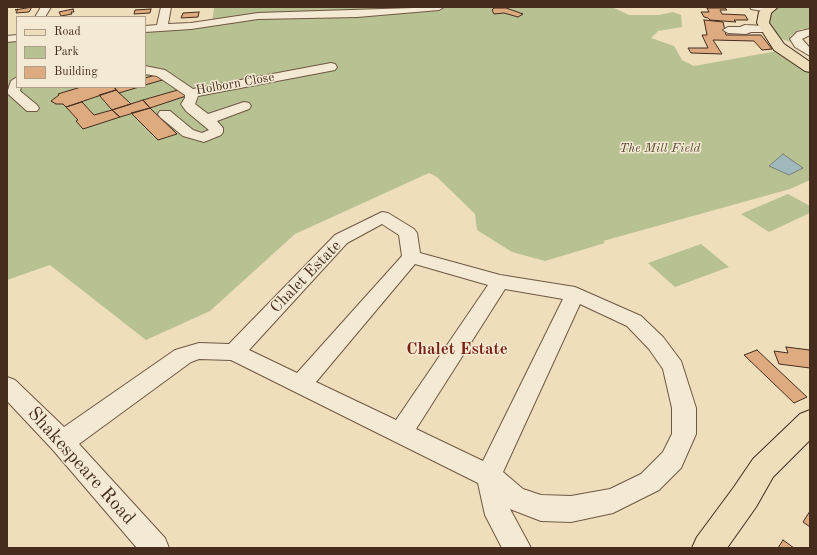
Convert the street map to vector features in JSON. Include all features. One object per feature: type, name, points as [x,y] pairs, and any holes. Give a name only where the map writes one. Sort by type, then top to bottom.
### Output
[{"type":"main road","points":[[765,8],[763,23],[779,47],[808,62]]},
{"type":"main road","points":[[708,548],[745,497],[763,468],[809,423]]},
{"type":"street","points":[[41,16],[46,7]]},
{"type":"street","points":[[162,28],[166,7]]},
{"type":"street","points":[[146,29],[266,16],[356,14],[439,7]]},
{"type":"street","points":[[728,30],[746,32],[745,28],[766,29]]},
{"type":"street","points":[[808,62],[796,39],[802,34],[810,32]]},
{"type":"street","name":"Holborn Close","points":[[146,70],[167,76],[191,93],[331,67]]},
{"type":"street","points":[[16,84],[13,92],[32,108]]},
{"type":"street","points":[[165,114],[188,133],[204,138],[216,132],[216,128],[188,104],[192,98],[191,93]]},
{"type":"street","points":[[206,120],[244,106]]},
{"type":"street","name":"Chalet Estate","points":[[234,352],[341,239],[382,217],[408,233],[411,257]]},
{"type":"street","points":[[62,442],[183,356],[199,351],[234,352],[300,385],[400,434],[489,476],[515,499],[541,508],[571,509],[613,502],[650,482],[672,460],[684,434],[684,408],[673,367],[656,343],[634,321],[575,294],[500,282],[411,257],[300,385]]},
{"type":"street","points":[[400,434],[500,282]]},
{"type":"street","points":[[517,548],[498,515],[489,476],[575,294]]},
{"type":"street","name":"Shakespeare Road","points":[[7,386],[62,442],[155,548]]},
{"type":"green space","name":"The Mill Field","points":[[214,7],[612,7],[629,15],[659,15],[673,12],[681,15],[682,27],[658,31],[651,38],[674,46],[682,60],[694,66],[783,50],[810,66],[810,180],[790,189],[603,241],[605,243],[545,261],[512,252],[477,230],[475,214],[437,177],[429,173],[295,234],[210,311],[146,340],[50,265],[7,280],[7,39],[16,38],[16,88],[146,88],[146,29],[212,23]]},
{"type":"green space","points":[[778,7],[810,7],[810,29],[801,29],[790,36],[791,42],[778,38],[769,23],[770,12]]},
{"type":"green space","points":[[788,194],[810,206],[810,213],[769,232],[741,214]]},
{"type":"green space","points":[[701,244],[729,267],[675,287],[648,263]]},
{"type":"water","points":[[783,154],[803,168],[789,175],[769,166]]},
{"type":"building","points":[[32,7],[29,12],[16,13],[18,10]]},
{"type":"building","points":[[494,8],[506,8],[523,14],[518,17],[504,13],[494,14],[492,10]]},
{"type":"building","points":[[707,8],[725,8],[727,10],[720,10],[722,14],[745,15],[748,20],[734,20],[736,22],[710,20],[704,17],[701,12],[709,12]]},
{"type":"building","points":[[73,9],[74,12],[71,12],[72,14],[61,16],[59,12]]},
{"type":"building","points":[[151,9],[150,13],[134,14],[135,10]]},
{"type":"building","points":[[199,12],[198,17],[181,18],[183,13]]},
{"type":"building","points":[[704,20],[723,22],[726,35],[761,35],[772,49],[762,50],[754,41],[713,40],[722,54],[691,53],[688,48],[708,48],[702,35],[707,35]]},
{"type":"building","points":[[159,74],[166,79],[146,85],[146,78]]},
{"type":"building","points":[[78,88],[115,88],[116,90],[66,107],[63,104],[56,104],[51,101],[59,95],[58,94]]},
{"type":"building","points":[[115,88],[136,88],[119,93]]},
{"type":"building","points":[[181,89],[189,95],[150,108],[143,100]]},
{"type":"building","points":[[116,90],[131,104],[112,110],[99,95]]},
{"type":"building","points":[[143,100],[150,108],[120,117],[112,110]]},
{"type":"building","points":[[82,102],[94,115],[112,110],[120,117],[83,129],[76,121],[78,120],[66,107]]},
{"type":"building","points":[[150,108],[177,134],[158,140],[131,113]]},
{"type":"building","points":[[786,347],[810,350],[810,368],[779,364],[774,351],[788,353]]},
{"type":"building","points":[[757,350],[807,397],[794,403],[744,355]]},
{"type":"building","points":[[810,511],[810,527],[803,522]]},
{"type":"building","points":[[783,540],[794,548],[778,548]]},
{"type":"district","name":"Chalet Estate","points":[[457,350]]}]
